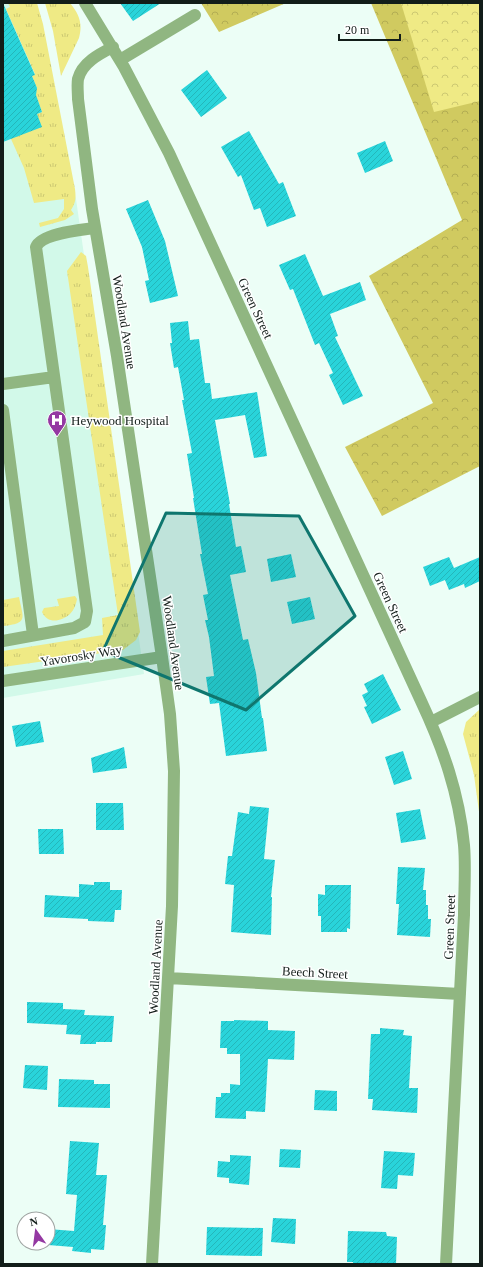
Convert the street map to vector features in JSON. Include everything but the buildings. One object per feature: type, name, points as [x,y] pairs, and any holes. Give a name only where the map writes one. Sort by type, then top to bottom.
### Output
[{"type":"street","name":"Green Street","points":[[85,3],[113,46],[140,95],[174,166],[301,437],[431,722],[451,776],[457,798],[464,845],[464,892],[446,1264]]},
{"type":"street","points":[[120,60],[195,15]]},
{"type":"street","name":"Woodland Avenue","points":[[113,46],[89,62],[83,68],[78,80],[78,99],[95,228],[117,356],[162,657],[170,714],[174,771],[172,900],[152,1264]]},
{"type":"street","points":[[3,641],[74,628],[85,622],[87,616],[36,247],[37,243],[42,239],[95,228]]},
{"type":"street","points":[[3,384],[54,376]]},
{"type":"street","points":[[3,410],[33,635]]},
{"type":"street","name":"Yavorosky Way","points":[[3,681],[162,657]]},
{"type":"street","points":[[431,722],[480,697]]},
{"type":"street","name":"Beech Street","points":[[168,978],[460,994]]},
{"type":"highlighted area","points":[[166,513],[299,516],[355,616],[246,710],[103,651]]},
{"type":"shaded area","name":"Heywood Hospital","points":[[3,3],[33,3],[62,159],[76,199],[144,674],[3,698]]},
{"type":"green space","points":[[8,3],[37,3],[43,24],[76,195],[74,205],[71,210],[74,214],[65,220],[40,227],[39,223],[58,218],[64,209],[64,199],[34,203],[24,168],[11,139],[37,114],[42,112],[35,93],[37,88],[32,76],[35,74],[6,9],[10,7]]},
{"type":"green space","points":[[45,3],[70,3],[76,11],[80,23],[81,28],[79,38],[61,76],[53,31]]},
{"type":"green space","points":[[201,3],[286,3],[219,32]]},
{"type":"green space","points":[[371,3],[480,3],[480,466],[382,516],[345,447],[433,403],[369,276],[462,220]]},
{"type":"green space","points":[[401,3],[480,3],[480,101],[434,112]]},
{"type":"green space","points":[[81,252],[86,256],[88,267],[140,632],[136,640],[123,650],[3,667],[3,651],[103,635],[102,618],[118,615],[67,271]]},
{"type":"green space","points":[[75,596],[77,599],[74,609],[63,619],[51,620],[44,616],[42,612],[44,608],[59,606],[57,599]]},
{"type":"green space","points":[[19,597],[23,615],[21,621],[3,626],[3,600]]},
{"type":"green space","points":[[480,709],[480,819],[474,775],[463,734],[466,722]]},
{"type":"place","name":"Heywood Hospital","points":[[57,437]]}]
